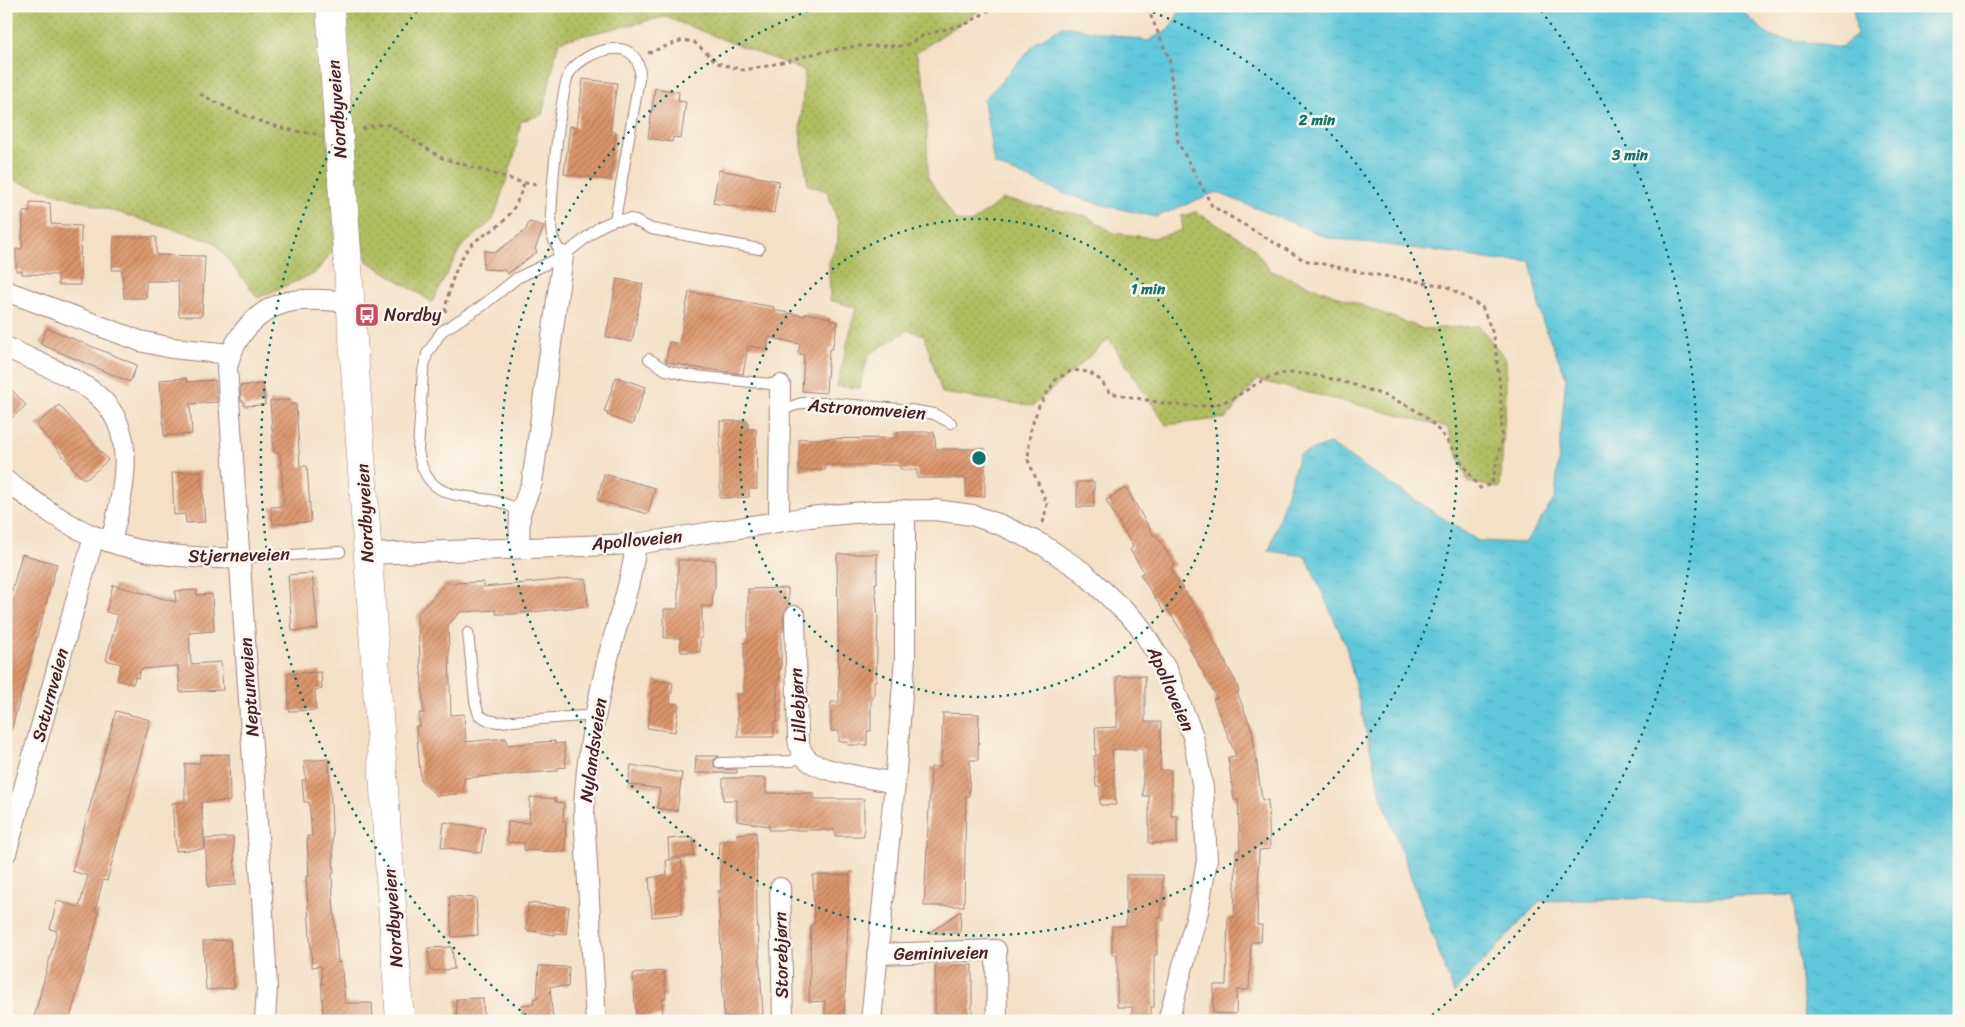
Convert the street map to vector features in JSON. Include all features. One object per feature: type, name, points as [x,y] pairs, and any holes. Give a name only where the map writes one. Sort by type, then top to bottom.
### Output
[{"type":"main road","name":"Nordbyveien","points":[[330,6],[400,1021]]},
{"type":"street","points":[[519,547],[520,513],[532,483],[562,256]]},
{"type":"street","points":[[6,291],[119,334],[154,345],[230,354]]},
{"type":"street","name":"Neptunveien","points":[[265,1021],[265,952],[228,384],[230,354],[239,337],[252,322],[280,305],[305,300],[351,302]]},
{"type":"street","name":"Saturnveien","points":[[6,347],[88,389],[109,407],[116,418],[124,440],[124,467],[6,853]]},
{"type":"street","points":[[779,522],[780,385]]},
{"type":"street","name":"Stjerneveien","points":[[6,481],[65,521],[103,539],[177,556],[240,558]]},
{"type":"street","name":"Apolloveien","points":[[368,554],[636,544],[848,512],[905,510],[953,511],[972,515],[1032,540],[1063,557],[1083,572],[1138,624],[1167,670],[1193,736],[1203,788],[1207,860],[1196,919],[1168,1021]]},
{"type":"street","points":[[871,1021],[895,783],[905,658],[905,510]]},
{"type":"street","name":"Nylandsveien","points":[[596,1021],[584,814],[587,768],[606,667],[633,569],[636,544]]},
{"type":"street","name":"Lillebjørn","points":[[795,616],[798,738],[804,755],[814,764],[826,768],[895,783]]},
{"type":"street","name":"Storebjørn","points":[[780,888],[783,1021]]},
{"type":"street","name":"Geminiveien","points":[[877,954],[996,950],[997,1021]]},
{"type":"lane","points":[[562,256],[552,236],[554,186],[562,94],[570,73],[581,62],[603,49],[623,50],[640,63],[640,73],[615,220]]},
{"type":"lane","points":[[520,513],[511,504],[495,500],[456,496],[440,489],[420,462],[418,450],[423,371],[427,354],[442,331],[482,306],[517,278],[562,256],[601,226],[615,220],[631,219],[652,229],[759,250]]},
{"type":"lane","points":[[649,359],[666,370],[686,375],[780,385]]},
{"type":"lane","name":"Astronomveien","points":[[781,410],[802,403],[830,403],[912,410],[934,414],[951,423]]},
{"type":"lane","name":"Stjerneveien","points":[[240,558],[340,552]]},
{"type":"lane","points":[[468,633],[475,701],[479,715],[488,720],[498,722],[597,715]]},
{"type":"lane","points":[[720,762],[792,760],[804,755]]},
{"type":"path","points":[[636,59],[667,44],[683,40],[694,42],[718,63],[743,70],[768,66],[821,52],[858,46],[904,46],[924,35],[968,23],[996,6]]},
{"type":"path","points":[[1032,540],[1043,525],[1046,504],[1028,460],[1030,431],[1039,406],[1056,379],[1073,370],[1090,372],[1100,380],[1110,393],[1197,406],[1226,402],[1249,387],[1278,374],[1324,376],[1375,391],[1423,415],[1444,436],[1480,488],[1492,484],[1502,438],[1501,396],[1494,336],[1482,307],[1446,286],[1366,274],[1304,260],[1212,206],[1178,142],[1169,58],[1144,6]]},
{"type":"path","points":[[200,94],[234,112],[268,126],[298,132],[339,136],[375,125],[390,125],[442,158],[524,183],[554,186]]},
{"type":"path","points":[[442,331],[450,292],[462,260],[470,246],[480,236],[498,226],[512,211],[519,200],[524,183]]},
{"type":"green space","points":[[6,6],[318,6],[335,248],[315,273],[258,298],[214,242],[6,178]]},
{"type":"green space","points":[[343,6],[986,6],[916,53],[926,91],[928,177],[956,221],[971,223],[1003,199],[1086,216],[1114,233],[1155,238],[1183,230],[1181,216],[1196,212],[1251,245],[1271,271],[1424,329],[1479,326],[1506,359],[1506,397],[1500,488],[1468,482],[1447,427],[1257,380],[1227,418],[1166,425],[1109,339],[1033,406],[942,393],[924,335],[908,330],[868,355],[860,388],[837,386],[856,308],[830,300],[829,262],[838,241],[838,222],[827,191],[808,185],[800,132],[805,71],[665,17],[559,41],[542,115],[521,121],[514,157],[493,220],[461,247],[432,302],[367,261],[356,215]]},
{"type":"water","points":[[1172,6],[1736,6],[1771,37],[1841,47],[1857,35],[1853,6],[1959,6],[1959,1021],[1805,1021],[1793,895],[1540,901],[1454,993],[1382,798],[1346,646],[1306,556],[1269,551],[1299,455],[1330,444],[1478,541],[1525,543],[1555,498],[1566,377],[1542,320],[1530,261],[1491,260],[1453,253],[1329,238],[1216,192],[1156,217],[1066,194],[994,164],[984,100],[1037,42],[1063,26],[1148,41],[1169,29],[1179,13]]},
{"type":"building","points":[[583,79],[617,83],[610,131],[616,132],[610,180],[564,174],[570,126],[577,127]]},
{"type":"building","points":[[655,88],[679,92],[678,101],[686,102],[681,138],[673,137],[672,142],[648,138]]},
{"type":"building","points":[[719,170],[779,181],[774,213],[713,203]]},
{"type":"building","points":[[30,202],[50,203],[51,224],[81,226],[80,285],[58,285],[58,275],[22,274],[22,271],[16,271],[16,249],[22,249],[23,212],[30,212]]},
{"type":"building","points":[[529,222],[544,226],[535,249],[537,252],[507,274],[504,270],[483,269],[484,251],[496,252],[526,230]]},
{"type":"building","points":[[114,237],[156,237],[156,255],[205,256],[202,316],[179,316],[178,281],[146,281],[146,298],[124,298],[122,270],[112,270]]},
{"type":"building","points":[[617,279],[643,284],[632,342],[606,337]]},
{"type":"building","points":[[689,292],[774,307],[773,310],[805,316],[806,313],[831,318],[830,320],[838,322],[832,349],[829,349],[826,393],[802,391],[804,355],[798,353],[800,344],[769,337],[767,349],[748,346],[743,374],[666,362],[669,342],[679,344]]},
{"type":"building","points":[[47,328],[137,365],[130,382],[40,344]]},
{"type":"building","points":[[616,377],[646,387],[632,425],[604,412]]},
{"type":"building","points":[[186,378],[187,382],[215,380],[217,402],[190,404],[192,434],[164,436],[160,380]]},
{"type":"building","points":[[6,384],[26,405],[6,423]]},
{"type":"building","points":[[263,384],[265,405],[244,406],[244,401],[241,401],[240,386]]},
{"type":"building","points":[[290,400],[291,404],[296,404],[300,466],[307,466],[311,522],[273,524],[271,507],[284,506],[280,453],[274,453],[270,401]]},
{"type":"building","points":[[59,405],[108,460],[88,478],[82,478],[36,425]]},
{"type":"building","points":[[720,421],[748,421],[748,429],[756,429],[757,489],[749,489],[749,497],[720,498]]},
{"type":"building","points":[[898,432],[934,432],[936,449],[985,449],[985,496],[966,497],[966,478],[917,478],[917,470],[902,470],[898,465],[825,465],[825,470],[799,470],[799,439],[898,438]]},
{"type":"building","points":[[201,471],[205,522],[186,523],[185,514],[174,515],[172,473]]},
{"type":"building","points":[[604,474],[655,488],[648,514],[597,500]]},
{"type":"building","points":[[1077,482],[1094,482],[1094,507],[1077,507]]},
{"type":"building","points":[[1126,488],[1154,536],[1156,535],[1175,565],[1170,568],[1197,610],[1236,682],[1239,691],[1237,692],[1252,730],[1262,800],[1268,800],[1270,849],[1259,850],[1257,925],[1262,925],[1261,942],[1251,942],[1249,990],[1237,990],[1236,1014],[1213,1013],[1214,985],[1226,985],[1228,917],[1234,917],[1236,851],[1240,851],[1238,800],[1234,800],[1228,757],[1236,756],[1213,699],[1217,698],[1189,647],[1191,646],[1168,610],[1164,612],[1140,574],[1144,572],[1130,550],[1133,547],[1106,500]]},
{"type":"building","points":[[22,554],[57,564],[11,731],[6,730],[6,613]]},
{"type":"building","points":[[837,554],[877,554],[877,583],[875,583],[878,618],[876,681],[874,681],[874,696],[871,701],[871,731],[867,731],[867,745],[848,745],[848,742],[839,742],[839,731],[831,731],[831,702],[839,702]]},
{"type":"building","points":[[678,560],[715,560],[715,589],[713,589],[712,606],[702,606],[700,652],[681,652],[680,638],[664,638],[664,609],[678,609]]},
{"type":"building","points":[[312,573],[318,629],[292,631],[288,575]]},
{"type":"building","points":[[586,579],[588,606],[513,614],[496,614],[496,610],[460,612],[448,625],[451,715],[464,714],[466,742],[506,738],[507,745],[555,741],[555,744],[564,743],[566,767],[557,768],[557,771],[464,778],[464,793],[437,796],[421,781],[416,726],[420,726],[419,713],[424,713],[417,615],[445,583],[484,582],[484,587]]},
{"type":"building","points":[[113,585],[176,602],[175,591],[197,590],[197,595],[212,594],[214,631],[189,633],[191,664],[221,662],[223,690],[180,692],[178,666],[141,669],[138,678],[135,677],[133,684],[117,680],[121,664],[106,660],[118,615],[106,612]]},
{"type":"building","points":[[788,588],[788,607],[783,616],[784,631],[781,631],[781,670],[779,670],[779,684],[777,684],[777,722],[774,722],[774,737],[738,737],[737,694],[744,694],[744,642],[748,642],[748,589]]},
{"type":"building","points":[[321,672],[322,689],[315,690],[316,710],[289,711],[288,674]]},
{"type":"building","points":[[1117,676],[1145,676],[1145,722],[1161,722],[1160,770],[1171,770],[1171,816],[1177,816],[1177,843],[1149,843],[1149,796],[1143,796],[1143,749],[1112,749],[1116,805],[1100,805],[1100,786],[1096,786],[1094,756],[1096,756],[1095,728],[1117,727]]},
{"type":"building","points":[[655,680],[673,683],[670,703],[679,704],[675,732],[647,728]]},
{"type":"building","points":[[116,711],[150,720],[107,881],[103,880],[95,911],[99,912],[92,940],[69,1021],[33,1021],[57,931],[50,929],[57,901],[79,907],[88,876],[72,871]]},
{"type":"building","points":[[943,713],[979,714],[978,760],[970,760],[969,796],[966,796],[964,906],[924,906],[931,767],[941,767]]},
{"type":"building","points":[[229,754],[230,801],[201,802],[205,849],[176,851],[172,803],[185,802],[185,764],[200,763],[200,755]]},
{"type":"building","points":[[696,756],[719,756],[714,760],[714,767],[720,770],[737,769],[737,773],[695,773]]},
{"type":"building","points":[[329,759],[334,873],[332,874],[333,898],[338,963],[341,962],[345,1003],[372,1003],[373,1019],[323,1021],[321,966],[312,967],[306,876],[309,876],[307,836],[312,836],[309,802],[304,802],[302,780],[306,780],[304,761]]},
{"type":"building","points":[[631,765],[682,773],[677,811],[657,808],[660,789],[628,784]]},
{"type":"building","points":[[723,778],[766,778],[766,793],[814,793],[814,799],[864,799],[864,836],[835,836],[835,830],[769,830],[769,826],[737,821],[737,800],[723,800]]},
{"type":"building","points":[[530,797],[556,799],[555,802],[564,803],[563,821],[566,821],[565,852],[524,850],[524,843],[507,842],[508,822],[529,823]]},
{"type":"building","points":[[444,822],[485,828],[481,853],[441,847]]},
{"type":"building","points":[[756,832],[757,918],[763,1015],[760,1015],[760,1021],[741,1021],[741,1016],[724,1017],[718,891],[721,891],[719,841],[737,840],[737,834]]},
{"type":"building","points":[[233,837],[236,885],[208,887],[205,839]]},
{"type":"building","points":[[693,837],[694,856],[669,858],[668,839]]},
{"type":"building","points":[[681,859],[683,880],[680,880],[682,914],[652,917],[649,878],[667,875],[666,860]]},
{"type":"building","points":[[813,875],[850,875],[844,1021],[825,1021],[825,1001],[809,1002],[811,924],[814,924]]},
{"type":"building","points":[[1126,875],[1163,875],[1163,904],[1161,904],[1161,918],[1157,918],[1157,955],[1154,955],[1154,1007],[1151,1007],[1151,1021],[1132,1021],[1132,1007],[1117,1007],[1117,955],[1112,955],[1112,926],[1126,926]]},
{"type":"building","points":[[449,896],[476,898],[478,935],[452,937]]},
{"type":"building","points":[[528,903],[569,907],[566,934],[555,933],[555,935],[526,930]]},
{"type":"building","points":[[961,911],[960,933],[929,933]]},
{"type":"building","points":[[230,940],[234,988],[206,990],[203,941]]},
{"type":"building","points":[[452,947],[454,969],[430,971],[428,948]]},
{"type":"building","points":[[935,965],[972,965],[972,1021],[935,1021]]},
{"type":"building","points":[[539,966],[569,967],[568,987],[550,986],[553,1021],[523,1021],[522,1005],[534,1004],[533,999],[537,998]]},
{"type":"building","points":[[664,971],[666,998],[662,998],[663,1016],[636,1018],[633,974]]},
{"type":"building","points":[[483,998],[484,1021],[457,1021],[456,999]]},
{"type":"place","name":"Nordby","points":[[367,315]]}]
